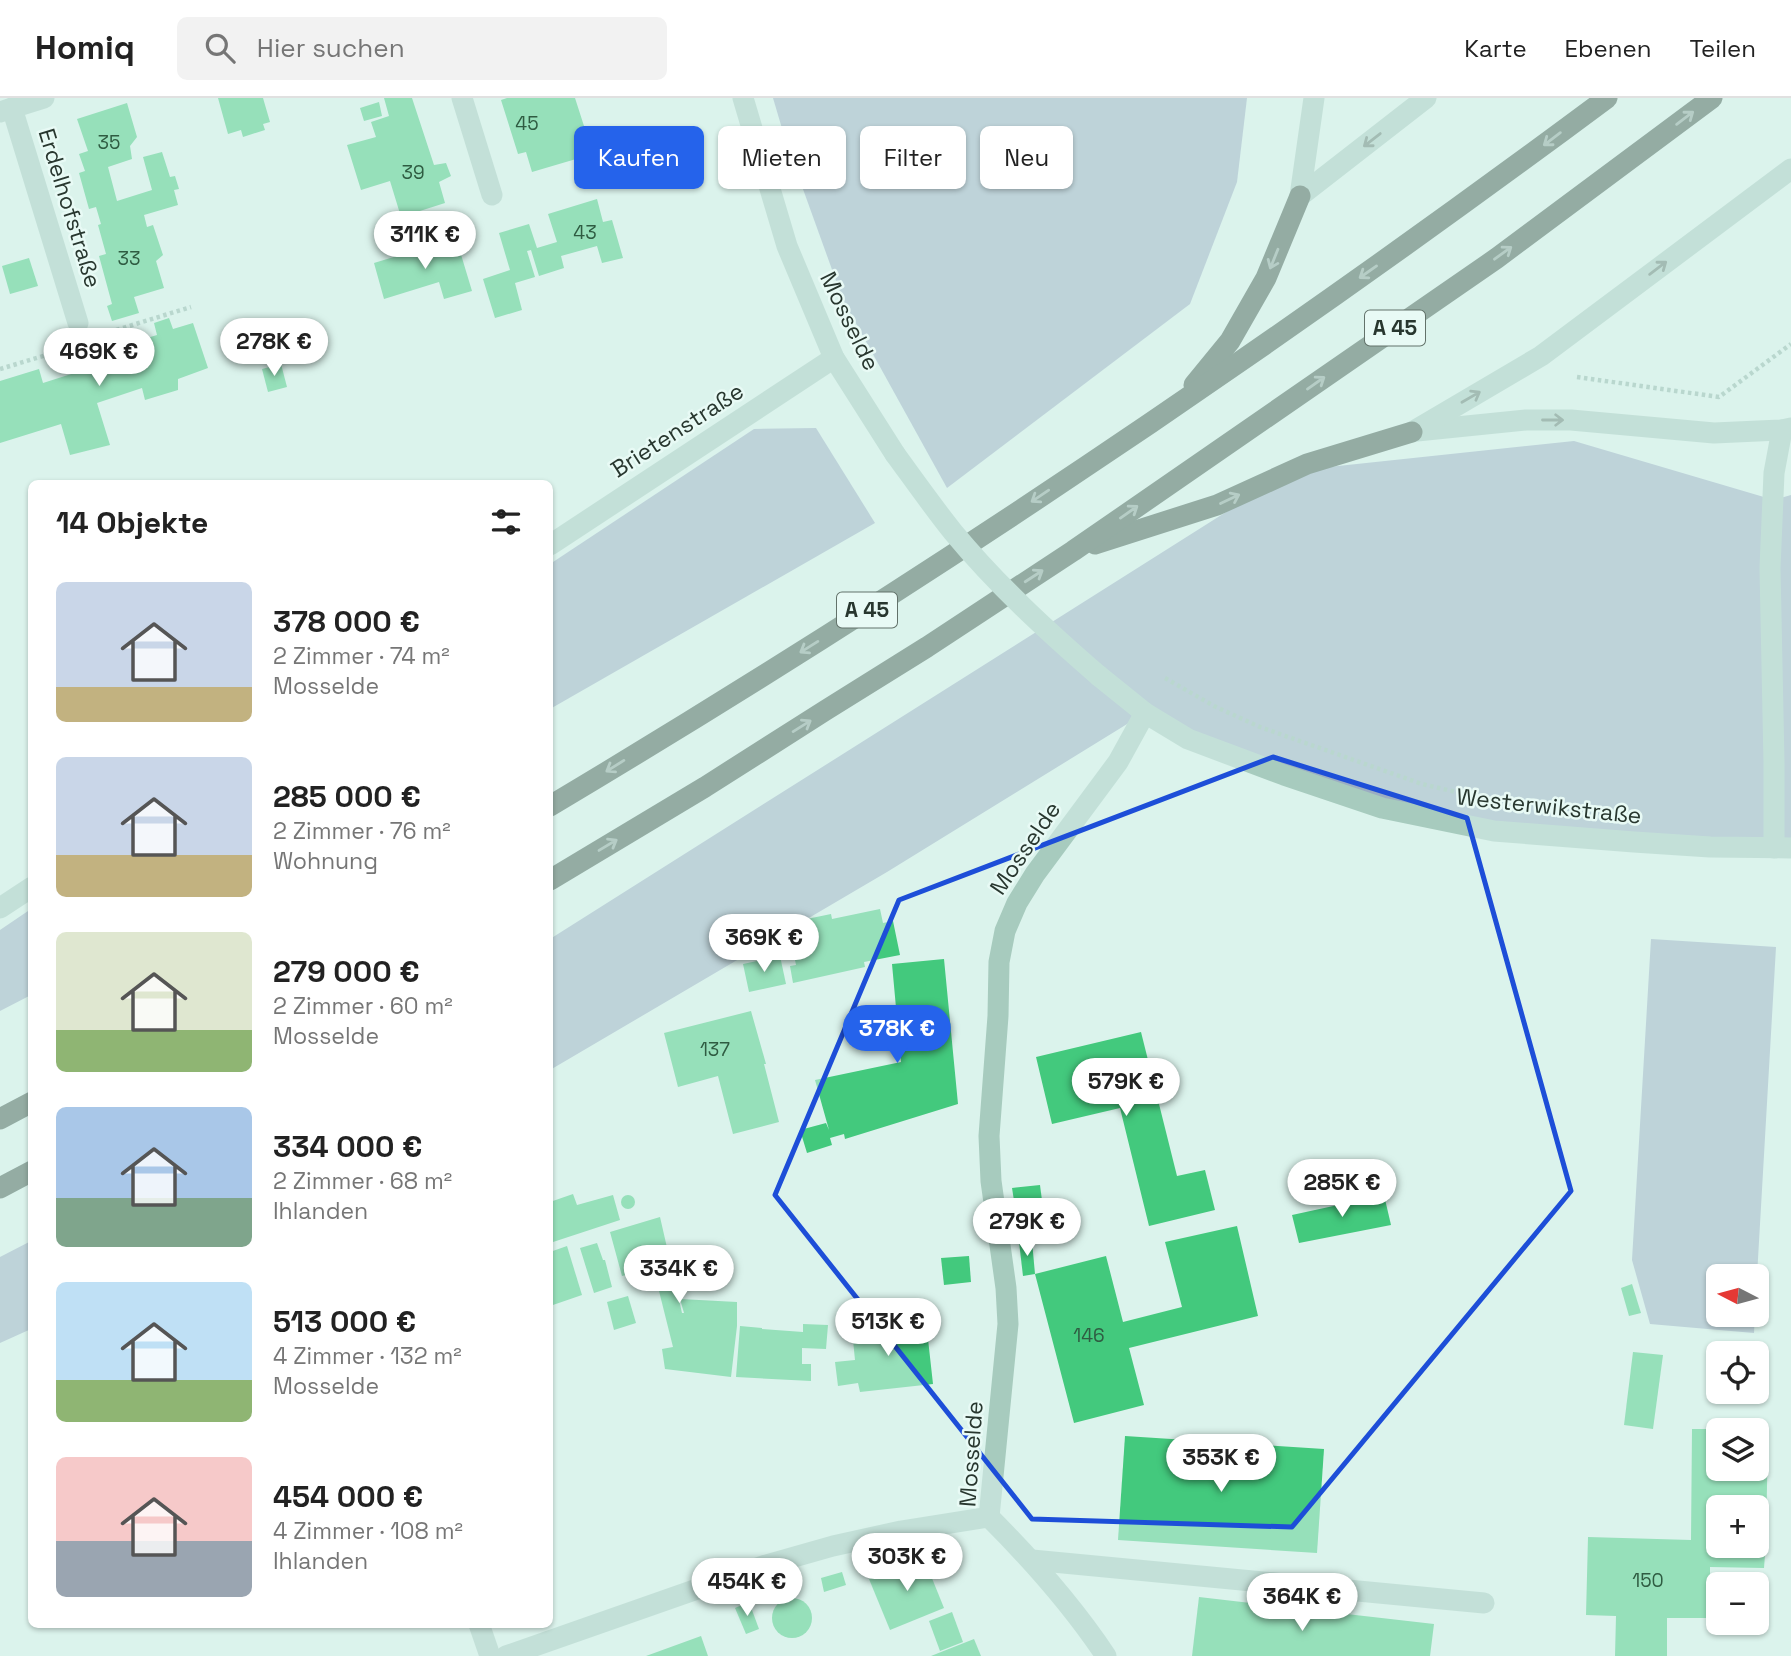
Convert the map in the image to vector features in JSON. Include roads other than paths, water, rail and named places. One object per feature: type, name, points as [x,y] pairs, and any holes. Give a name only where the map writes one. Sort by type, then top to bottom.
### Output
[{"type":"highway","name":"A 45","points":[[553,804],[843,626],[1248,357],[1465,204],[1607,98]]},
{"type":"highway","name":"A 45","points":[[553,878],[927,647],[1073,551],[1497,258],[1712,98]]},
{"type":"highway","points":[[1178,403],[1230,341],[1266,278],[1300,196]]},
{"type":"highway","points":[[1073,551],[1217,505],[1307,464],[1412,432]]},
{"type":"highway","points":[[0,1119],[28,1104]]},
{"type":"highway","points":[[0,1188],[28,1173]]},
{"type":"street","name":"Erdelhofstraße","points":[[44,98],[6,110],[80,332]]},
{"type":"street","points":[[462,98],[492,195]]},
{"type":"street","name":"Mosselde","points":[[743,98],[787,246],[834,358],[895,454],[954,533],[1044,628],[1145,713],[1188,739]]},
{"type":"street","points":[[1300,196],[1314,98]]},
{"type":"street","points":[[1300,196],[1426,98]]},
{"type":"street","points":[[1412,432],[1541,356],[1791,169]]},
{"type":"street","name":"Brietenstraße","points":[[553,543],[834,358]]},
{"type":"street","points":[[1412,432],[1526,421],[1572,421],[1714,433],[1787,429],[1774,473],[1770,568],[1782,848]]},
{"type":"street","name":"Mosselde","points":[[1106,1656],[1032,1560],[989,1517],[1008,1324],[1006,1288],[991,1181],[989,1136],[999,962],[1005,931],[1017,903],[1035,874],[1118,762],[1145,713]]},
{"type":"street","name":"Westerwikstraße","points":[[1188,739],[1382,808],[1494,831],[1710,847],[1782,848]]},
{"type":"street","points":[[0,908],[28,890]]},
{"type":"street","points":[[506,1656],[765,1565],[901,1531],[989,1517]]},
{"type":"street","points":[[1032,1560],[1484,1603]]},
{"type":"street","points":[[480,1628],[490,1656]]}]
